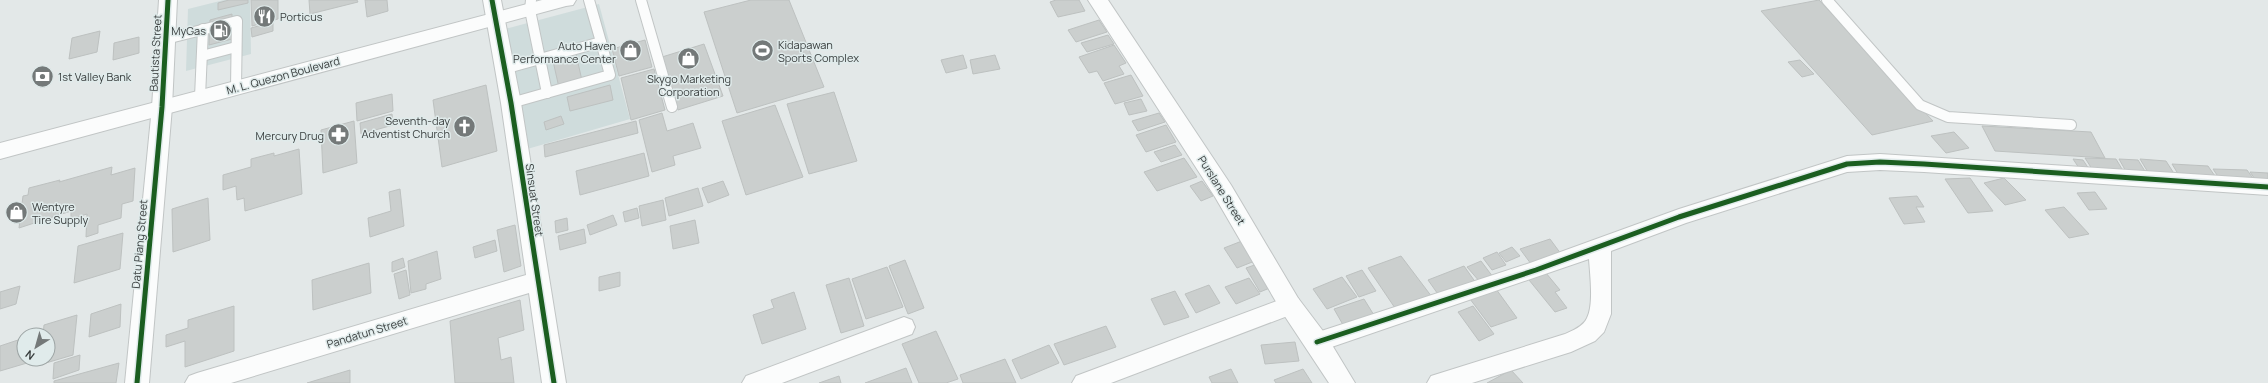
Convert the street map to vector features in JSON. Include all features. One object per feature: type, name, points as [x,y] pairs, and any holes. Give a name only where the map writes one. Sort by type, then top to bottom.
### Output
[{"type":"main road","name":"M. L. Quezon Boulevard","points":[[0,151],[236,88],[494,9],[566,0]]},
{"type":"main road","name":"Purslane Street","points":[[1098,0],[1223,191],[1290,305],[1317,342],[1343,383]]},
{"type":"street","name":"Bautista Street","points":[[162,107],[168,0]]},
{"type":"street","name":"Sinsuat Street","points":[[494,9],[511,103],[537,281],[554,383]]},
{"type":"street","name":"Datu Piang Street","points":[[137,383],[162,107]]},
{"type":"street","points":[[1317,342],[1536,270],[1679,217],[1847,164],[1880,162],[1924,164],[2268,188]]},
{"type":"street","points":[[1438,383],[1571,342],[1589,333],[1598,322],[1600,308],[1600,246]]},
{"type":"street","name":"Pandatun Street","points":[[197,383],[537,281]]},
{"type":"street","points":[[1084,383],[1290,305]]},
{"type":"street","points":[[754,383],[904,328]]},
{"type":"lane","points":[[511,103],[610,75],[589,0]]},
{"type":"lane","points":[[641,0],[672,107]]},
{"type":"lane","points":[[1827,0],[1920,105],[1930,111],[1948,117],[2071,125]]},
{"type":"lane","points":[[530,5],[542,58],[547,93]]},
{"type":"lane","points":[[166,39],[237,21],[236,88]]},
{"type":"lane","points":[[200,97],[203,29]]},
{"type":"lane","points":[[504,69],[601,42]]},
{"type":"lane","points":[[202,56],[236,47]]},
{"type":"shaded area","points":[[224,0],[250,0],[251,54],[186,71],[188,9]]},
{"type":"shaded area","points":[[599,4],[630,119],[524,150],[501,30]]},
{"type":"building","points":[[229,0],[248,0],[248,3],[218,10],[218,3]]},
{"type":"building","points":[[251,0],[278,0],[278,19],[252,26]]},
{"type":"building","points":[[309,0],[357,0],[358,2],[310,14]]},
{"type":"building","points":[[365,0],[387,0],[388,11],[367,17]]},
{"type":"building","name":"Kidapawan Sports Complex","points":[[751,0],[789,0],[824,87],[737,113],[704,12]]},
{"type":"building","points":[[1056,0],[1079,0],[1085,11],[1058,17],[1050,2]]},
{"type":"building","points":[[1819,0],[1933,121],[1872,135],[1761,11]]},
{"type":"building","name":"MyGas","points":[[232,14],[232,39],[209,45],[210,20]]},
{"type":"building","points":[[1099,20],[1107,32],[1076,42],[1068,30]]},
{"type":"building","points":[[273,22],[273,31],[252,37],[251,28]]},
{"type":"building","points":[[100,31],[97,52],[69,59],[72,38]]},
{"type":"building","points":[[1108,35],[1114,44],[1087,52],[1081,43]]},
{"type":"building","points":[[139,37],[139,53],[113,60],[114,43]]},
{"type":"building","points":[[645,40],[652,67],[619,76],[612,49]]},
{"type":"building","points":[[704,44],[723,96],[678,110],[662,57]]},
{"type":"building","points":[[1114,45],[1126,63],[1119,66],[1124,74],[1103,81],[1097,71],[1089,73],[1079,57]]},
{"type":"building","points":[[576,54],[583,85],[560,92],[553,61]]},
{"type":"building","points":[[963,55],[967,68],[946,73],[941,60]]},
{"type":"building","points":[[995,55],[1000,69],[973,74],[970,60]]},
{"type":"building","points":[[1800,60],[1814,74],[1802,77],[1788,62]]},
{"type":"building","points":[[654,69],[665,110],[631,120],[621,78]]},
{"type":"building","points":[[1131,75],[1143,96],[1115,104],[1104,83]]},
{"type":"building","name":"Seventh-day Adventist Church","points":[[486,85],[497,151],[442,167],[433,100]]},
{"type":"building","points":[[610,85],[613,100],[570,111],[567,97]]},
{"type":"building","points":[[834,92],[857,161],[809,174],[787,104]]},
{"type":"building","points":[[392,94],[393,111],[357,121],[356,103]]},
{"type":"building","points":[[1141,99],[1147,111],[1129,115],[1124,103]]},
{"type":"building","points":[[775,105],[803,177],[746,195],[722,121]]},
{"type":"building","points":[[662,113],[667,131],[693,123],[701,148],[673,156],[675,165],[652,172],[639,120]]},
{"type":"building","points":[[1159,113],[1165,122],[1138,131],[1132,121]]},
{"type":"building","points":[[392,114],[393,125],[361,134],[360,123]]},
{"type":"building","points":[[561,116],[564,124],[546,130],[544,122]]},
{"type":"building","points":[[354,121],[357,163],[323,173],[321,130]]},
{"type":"building","points":[[636,121],[638,133],[545,157],[544,145]]},
{"type":"building","points":[[1166,125],[1176,142],[1146,152],[1136,135]]},
{"type":"building","points":[[1982,126],[2091,132],[2105,158],[1995,151]]},
{"type":"building","points":[[1954,132],[1969,148],[1946,153],[1931,136]]},
{"type":"building","points":[[1175,145],[1182,155],[1161,162],[1154,152]]},
{"type":"building","points":[[299,149],[302,194],[245,211],[244,198],[237,200],[236,186],[223,190],[223,175],[251,167],[251,159],[274,153],[274,156]]},
{"type":"building","points":[[644,153],[649,176],[580,195],[576,171]]},
{"type":"building","points":[[1184,158],[1197,177],[1157,191],[1144,172]]},
{"type":"building","points":[[2085,158],[2116,159],[2125,174],[2094,172]]},
{"type":"building","points":[[2073,159],[2083,160],[2091,172],[2081,171]]},
{"type":"building","points":[[2119,159],[2138,160],[2148,176],[2128,175]]},
{"type":"building","points":[[2140,159],[2166,161],[2175,175],[2149,174]]},
{"type":"building","points":[[2172,164],[2208,166],[2217,179],[2180,177]]},
{"type":"building","points":[[112,167],[111,175],[135,168],[133,201],[122,204],[121,218],[98,225],[98,233],[86,237],[87,214],[71,219],[71,211],[19,228],[23,196],[28,195],[29,188],[60,180],[59,182]]},
{"type":"building","points":[[2213,169],[2247,170],[2255,181],[2221,181]]},
{"type":"building","points":[[2250,172],[2268,173],[2268,186],[2259,185]]},
{"type":"building","points":[[1970,178],[1993,211],[1968,213],[1945,179]]},
{"type":"building","points":[[2004,178],[2026,200],[2005,205],[1984,183]]},
{"type":"building","points":[[723,181],[729,195],[708,203],[702,188]]},
{"type":"building","points":[[1202,181],[1213,196],[1201,201],[1190,186]]},
{"type":"building","points":[[698,188],[703,206],[669,216],[665,198]]},
{"type":"building","points":[[400,189],[404,226],[370,237],[368,218],[391,211],[389,192]]},
{"type":"building","points":[[2095,192],[2107,209],[2089,210],[2077,193]]},
{"type":"building","points":[[1917,196],[1924,207],[1916,207],[1925,222],[1904,224],[1889,198]]},
{"type":"building","points":[[208,198],[210,240],[173,252],[172,209]]},
{"type":"building","points":[[663,200],[666,220],[642,226],[639,206]]},
{"type":"building","points":[[2064,207],[2089,234],[2069,238],[2045,210]]},
{"type":"building","points":[[637,208],[639,218],[625,222],[623,212]]},
{"type":"building","points":[[613,215],[617,225],[590,235],[587,225]]},
{"type":"building","points":[[567,218],[568,230],[556,233],[555,221]]},
{"type":"building","points":[[695,220],[699,243],[673,249],[670,226]]},
{"type":"building","points":[[515,225],[521,266],[504,272],[497,230]]},
{"type":"building","points":[[584,229],[586,243],[560,250],[558,236]]},
{"type":"building","points":[[123,233],[120,269],[74,283],[78,246]]},
{"type":"building","points":[[1247,239],[1260,259],[1237,268],[1224,248]]},
{"type":"building","points":[[1550,239],[1564,258],[1534,268],[1520,249]]},
{"type":"building","points":[[495,240],[497,251],[475,258],[473,247]]},
{"type":"building","points":[[1512,247],[1520,256],[1506,262],[1499,253]]},
{"type":"building","points":[[437,251],[441,279],[426,284],[426,289],[411,293],[408,261]]},
{"type":"building","points":[[1497,252],[1506,265],[1492,270],[1483,258]]},
{"type":"building","points":[[1401,256],[1432,297],[1397,311],[1368,268]]},
{"type":"building","points":[[403,258],[405,267],[392,272],[392,262]]},
{"type":"building","points":[[905,260],[924,308],[908,314],[889,266]]},
{"type":"building","points":[[1481,261],[1493,277],[1480,282],[1467,267]]},
{"type":"building","points":[[1263,262],[1277,285],[1260,292],[1246,268]]},
{"type":"building","points":[[369,263],[371,293],[313,310],[312,280]]},
{"type":"building","points":[[1464,266],[1476,283],[1440,297],[1428,280]]},
{"type":"building","points":[[887,267],[903,307],[866,319],[852,279]]},
{"type":"building","points":[[406,270],[410,295],[399,299],[394,274]]},
{"type":"building","points":[[1362,270],[1376,291],[1359,297],[1346,276]]},
{"type":"building","points":[[620,272],[620,286],[599,291],[599,277]]},
{"type":"building","points":[[1546,273],[1560,290],[1555,292],[1567,308],[1555,312],[1529,280]]},
{"type":"building","points":[[1342,277],[1357,297],[1327,309],[1313,289]]},
{"type":"building","points":[[849,278],[864,326],[841,333],[826,285]]},
{"type":"building","points":[[1249,278],[1260,294],[1236,304],[1225,287]]},
{"type":"building","points":[[1209,285],[1220,303],[1196,313],[1185,294]]},
{"type":"building","points":[[20,286],[16,304],[0,309],[0,292]]},
{"type":"building","points":[[1496,289],[1517,318],[1491,327],[1470,299]]},
{"type":"building","points":[[1175,291],[1189,317],[1164,325],[1151,299]]},
{"type":"building","points":[[794,292],[806,329],[762,344],[753,315],[774,308],[771,300]]},
{"type":"building","points":[[1364,299],[1377,320],[1346,330],[1334,309]]},
{"type":"building","points":[[520,300],[524,330],[498,338],[501,360],[511,357],[514,383],[455,383],[450,321]]},
{"type":"building","points":[[121,304],[120,327],[89,337],[91,314]]},
{"type":"building","points":[[234,306],[234,351],[185,367],[185,341],[166,347],[166,335],[188,328],[188,320]]},
{"type":"building","points":[[1473,306],[1494,334],[1479,341],[1458,312]]},
{"type":"building","points":[[77,315],[73,355],[56,360],[56,327],[44,327],[44,325]]},
{"type":"building","points":[[1106,326],[1116,347],[1064,365],[1054,344]]},
{"type":"building","points":[[936,331],[958,379],[946,383],[919,383],[902,344]]},
{"type":"building","points":[[16,341],[16,366],[0,371],[0,346]]},
{"type":"building","points":[[1295,342],[1299,361],[1265,364],[1261,345]]},
{"type":"building","points":[[1049,345],[1059,363],[1021,379],[1012,360]]},
{"type":"building","points":[[80,355],[79,370],[53,379],[54,367],[56,367],[56,362]]},
{"type":"building","points":[[1005,359],[1016,383],[963,383],[960,375]]},
{"type":"building","points":[[119,363],[116,383],[54,383],[54,381]]},
{"type":"building","points":[[906,368],[912,383],[865,383]]},
{"type":"building","points":[[1231,369],[1238,383],[1212,383],[1209,377]]},
{"type":"building","points":[[1303,369],[1312,383],[1276,383],[1274,380]]},
{"type":"building","points":[[350,370],[350,383],[307,383]]},
{"type":"building","points":[[1511,370],[1523,383],[1487,383]]},
{"type":"building","points":[[839,376],[841,383],[819,383]]},
{"type":"cycle path","points":[[137,383],[162,107],[168,0]]},
{"type":"cycle path","points":[[492,0],[511,103],[554,383]]},
{"type":"cycle path","points":[[1317,342],[1536,270],[1679,217],[1847,164],[1880,162],[1924,164],[2268,187]]},
{"type":"place","name":"Porticus","points":[[264,16]]},
{"type":"place","name":"MyGas","points":[[221,30]]},
{"type":"place","name":"Kidapawan Sports Complex","points":[[763,50]]},
{"type":"place","name":"Auto Haven Performance Center","points":[[631,51]]},
{"type":"place","name":"Skygo Marketing Corporation","points":[[689,58]]},
{"type":"place","name":"1st Valley Bank","points":[[43,76]]},
{"type":"place","name":"Seventh-day Adventist Church","points":[[465,126]]},
{"type":"place","name":"Mercury Drug","points":[[339,135]]},
{"type":"place","name":"Wentyre Tire Supply","points":[[16,212]]}]
